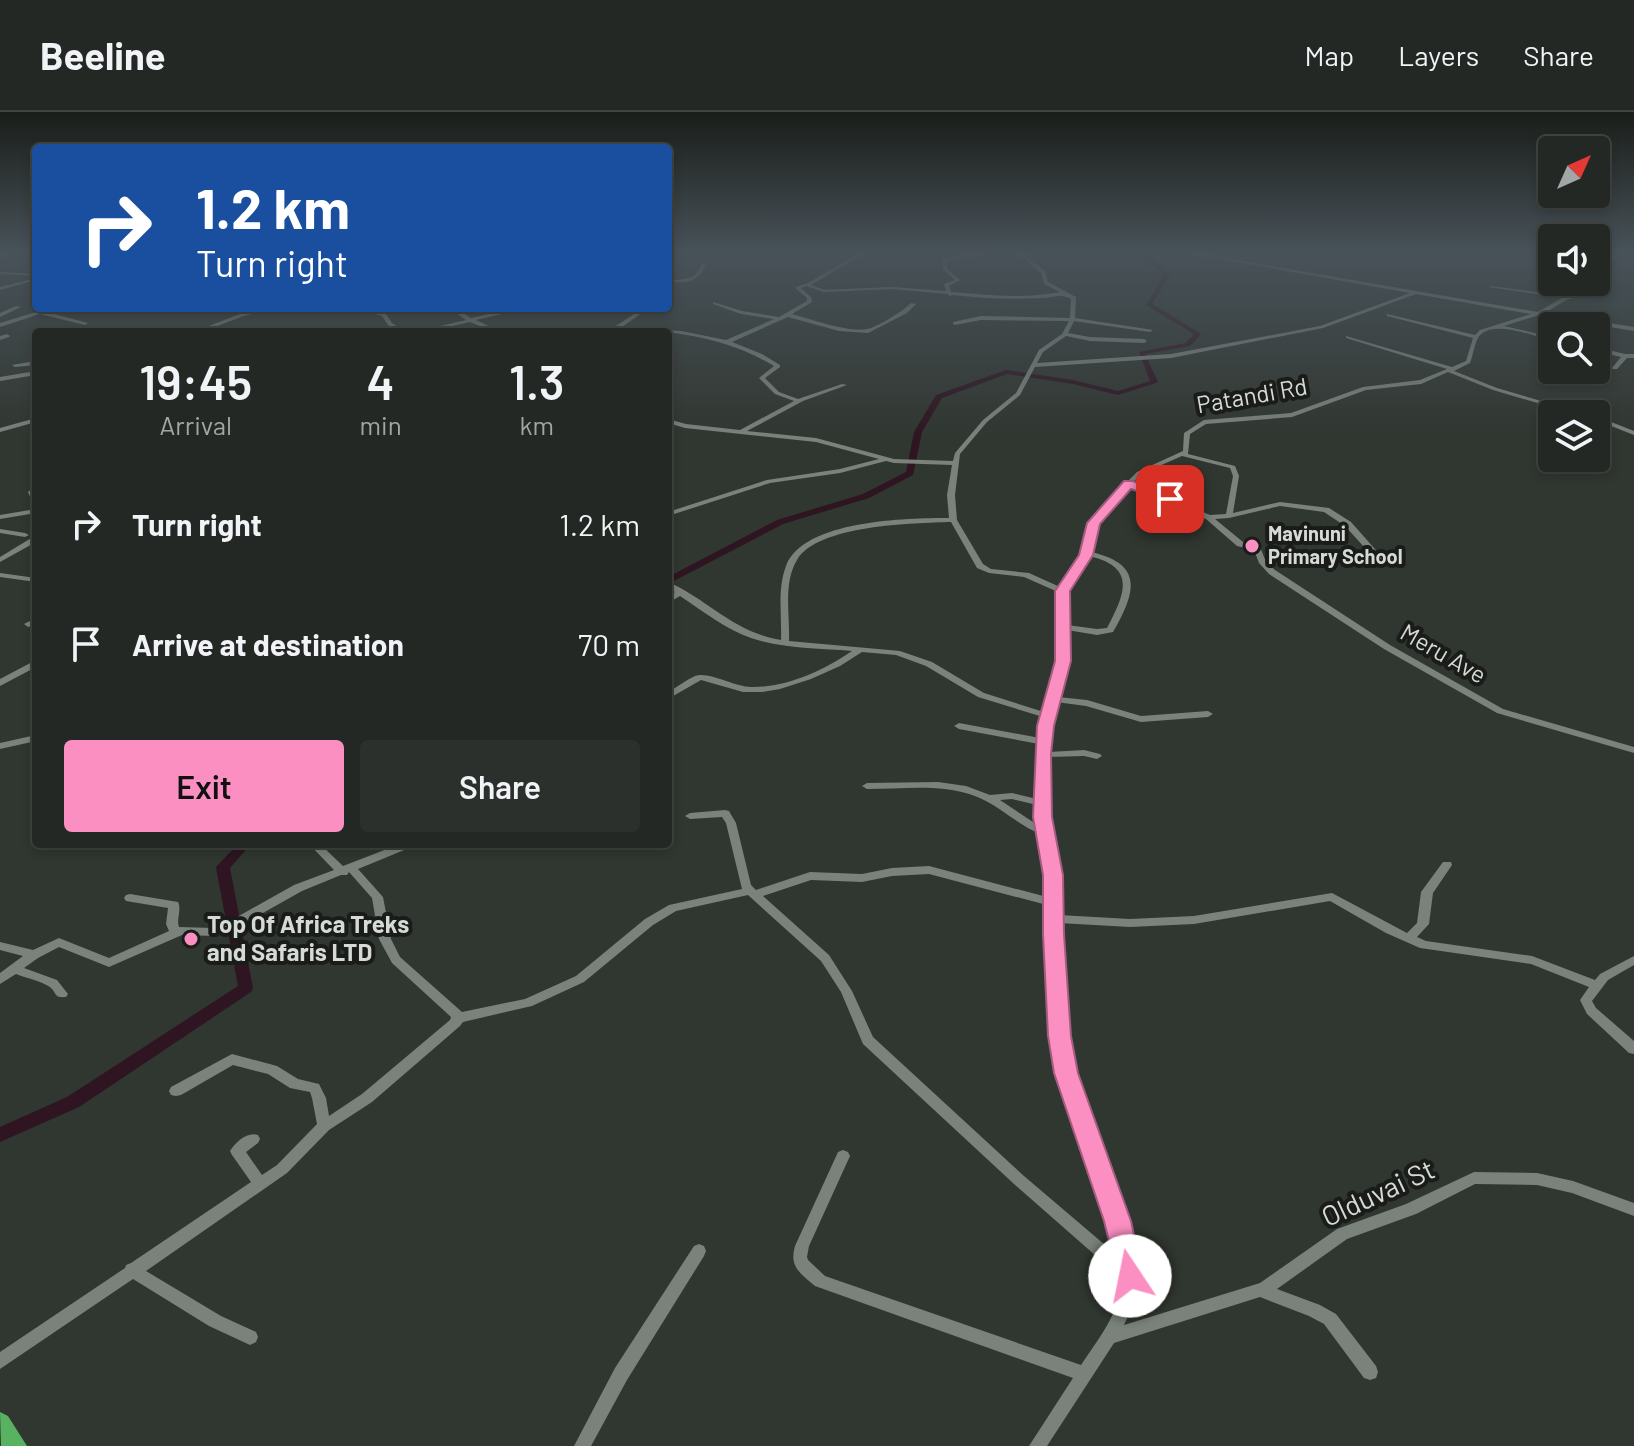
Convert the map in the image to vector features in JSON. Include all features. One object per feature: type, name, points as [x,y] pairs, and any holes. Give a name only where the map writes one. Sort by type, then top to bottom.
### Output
[{"type":"highway","points":[[0,1424],[15,1446]]},
{"type":"street","points":[[0,325],[31,314]]},
{"type":"street","points":[[48,314],[85,323]]},
{"type":"street","points":[[207,328],[245,314]]},
{"type":"street","points":[[381,314],[396,328]]},
{"type":"street","points":[[461,314],[488,328]]},
{"type":"street","points":[[437,328],[499,314]]},
{"type":"street","points":[[568,328],[616,328],[637,314]]},
{"type":"street","points":[[753,314],[779,319]]},
{"type":"street","points":[[727,342],[788,315],[839,329],[868,331],[901,314]]},
{"type":"street","points":[[1062,591],[1026,575],[996,572],[980,566],[953,520],[951,495],[957,454],[976,430],[1018,394],[1043,348],[1065,334],[1073,314]]},
{"type":"street","points":[[1035,365],[1171,356],[1321,327],[1356,314]]},
{"type":"street","points":[[1452,370],[1470,360],[1476,337],[1482,331],[1536,314]]},
{"type":"street","points":[[1389,315],[1476,337]]},
{"type":"street","points":[[955,323],[981,318],[1072,320],[1150,330]]},
{"type":"street","points":[[1610,325],[1634,329]]},
{"type":"street","points":[[1497,326],[1538,336]]},
{"type":"street","points":[[672,330],[761,353],[777,365],[762,380],[777,393],[798,401]]},
{"type":"street","points":[[1065,334],[1144,341]]},
{"type":"street","points":[[1348,337],[1538,401]]},
{"type":"street","points":[[1610,352],[1634,356]]},
{"type":"street","points":[[1615,368],[1625,356]]},
{"type":"street","points":[[15,365],[32,363]]},
{"type":"street","name":"Patandi Rd","points":[[1182,454],[1187,448],[1187,433],[1201,423],[1292,415],[1365,388],[1417,383],[1452,370]]},
{"type":"street","points":[[0,379],[32,374]]},
{"type":"street","points":[[740,432],[798,401],[844,385]]},
{"type":"street","points":[[0,430],[32,421]]},
{"type":"street","points":[[672,422],[816,440],[885,459],[955,463]]},
{"type":"street","points":[[1610,424],[1634,433]]},
{"type":"street","points":[[1037,1446],[1109,1337],[1123,1310],[1130,1276],[1118,1221],[1066,1073],[1060,1036],[1053,875],[1042,803],[1043,748],[1063,661],[1062,591],[1086,553],[1094,523],[1139,473],[1182,454],[1233,467],[1236,476],[1229,516]]},
{"type":"street","points":[[672,513],[769,481],[840,471],[885,459]]},
{"type":"street","points":[[1129,484],[1209,517],[1229,516],[1275,504],[1319,508],[1348,524],[1378,557]]},
{"type":"street","points":[[0,508],[20,514]]},
{"type":"street","points":[[0,517],[32,512]]},
{"type":"street","name":"Meru Ave","points":[[1209,517],[1240,544],[1257,549],[1263,563],[1272,572],[1447,684],[1513,716],[1634,750]]},
{"type":"street","points":[[785,642],[784,588],[799,548],[833,533],[897,522],[953,520]]},
{"type":"street","points":[[0,531],[25,535]]},
{"type":"street","points":[[0,560],[32,541]]},
{"type":"street","points":[[1063,627],[1097,632],[1110,630],[1128,586],[1128,575],[1120,563],[1086,553]]},
{"type":"street","points":[[0,575],[32,579]]},
{"type":"street","points":[[672,587],[738,630],[763,639],[887,651],[922,662],[981,695],[1048,716]]},
{"type":"street","points":[[672,598],[680,592]]},
{"type":"street","points":[[672,693],[700,677],[747,690],[778,685],[840,663],[861,649]]},
{"type":"street","points":[[0,683],[32,665]]},
{"type":"street","points":[[1052,699],[1096,705],[1141,719],[1208,714]]},
{"type":"street","points":[[959,726],[1043,748],[1060,756],[1083,751],[1097,756]]},
{"type":"street","points":[[0,746],[32,739]]},
{"type":"street","points":[[867,786],[949,784],[988,798],[1020,822],[1046,832]]},
{"type":"street","points":[[988,798],[1012,796],[1042,803]]},
{"type":"street","points":[[690,816],[725,813],[731,823],[744,880],[752,893],[825,958],[846,991],[868,1040],[1019,1180],[1130,1276]]},
{"type":"street","points":[[319,848],[377,897],[385,939],[396,960],[458,1018]]},
{"type":"street","points":[[0,979],[34,955],[61,942],[109,963],[176,933],[219,931],[298,888],[400,848]]},
{"type":"street","points":[[1409,938],[1423,924],[1427,892],[1447,865]]},
{"type":"street","points":[[0,1361],[261,1184],[289,1163],[324,1126],[367,1098],[435,1042],[458,1018],[528,1003],[580,979],[649,922],[673,908],[752,893],[810,876],[862,878],[892,872],[929,870],[1054,903]]},
{"type":"street","points":[[1054,919],[1130,923],[1194,920],[1332,897],[1409,938],[1436,948],[1532,960],[1596,985]]},
{"type":"street","points":[[130,898],[174,905],[172,924],[176,933]]},
{"type":"street","points":[[0,946],[34,955]]},
{"type":"street","points":[[1634,960],[1596,985],[1586,1000],[1589,1008],[1634,1049]]},
{"type":"street","points":[[15,969],[53,983],[62,994]]},
{"type":"street","points":[[176,1091],[223,1062],[244,1061],[272,1070],[295,1084],[314,1088],[324,1126]]},
{"type":"street","points":[[253,1139],[237,1151],[261,1184]]},
{"type":"street","points":[[843,1156],[802,1246],[799,1257],[808,1272],[820,1281],[878,1304],[1085,1374]]},
{"type":"street","name":"Olduvai St","points":[[1109,1337],[1260,1290],[1342,1234],[1411,1209],[1474,1178],[1537,1179],[1573,1187],[1634,1210]]},
{"type":"street","points":[[582,1446],[621,1374],[699,1251]]},
{"type":"street","points":[[131,1270],[215,1321],[250,1337]]},
{"type":"street","points":[[1260,1290],[1330,1319],[1370,1372]]},
{"type":"waterway","points":[[672,579],[780,522],[866,496],[910,473],[918,432],[939,397],[1006,372],[1073,382],[1118,393],[1154,382],[1141,353],[1188,345],[1198,334],[1165,314]]},
{"type":"waterway","points":[[0,1135],[73,1102],[246,988],[223,867],[241,848]]},
{"type":"place","name":"Mavinuni Primary School","points":[[1252,546]]},
{"type":"place","name":"Top Of Africa Treks and Safaris LTD","points":[[191,939]]},
{"type":"route","points":[[1130,1276],[1118,1221],[1066,1073],[1060,1036],[1053,934],[1053,875],[1043,817],[1043,754],[1045,726],[1063,661],[1062,591],[1086,555],[1094,523],[1129,484],[1170,499]]}]
